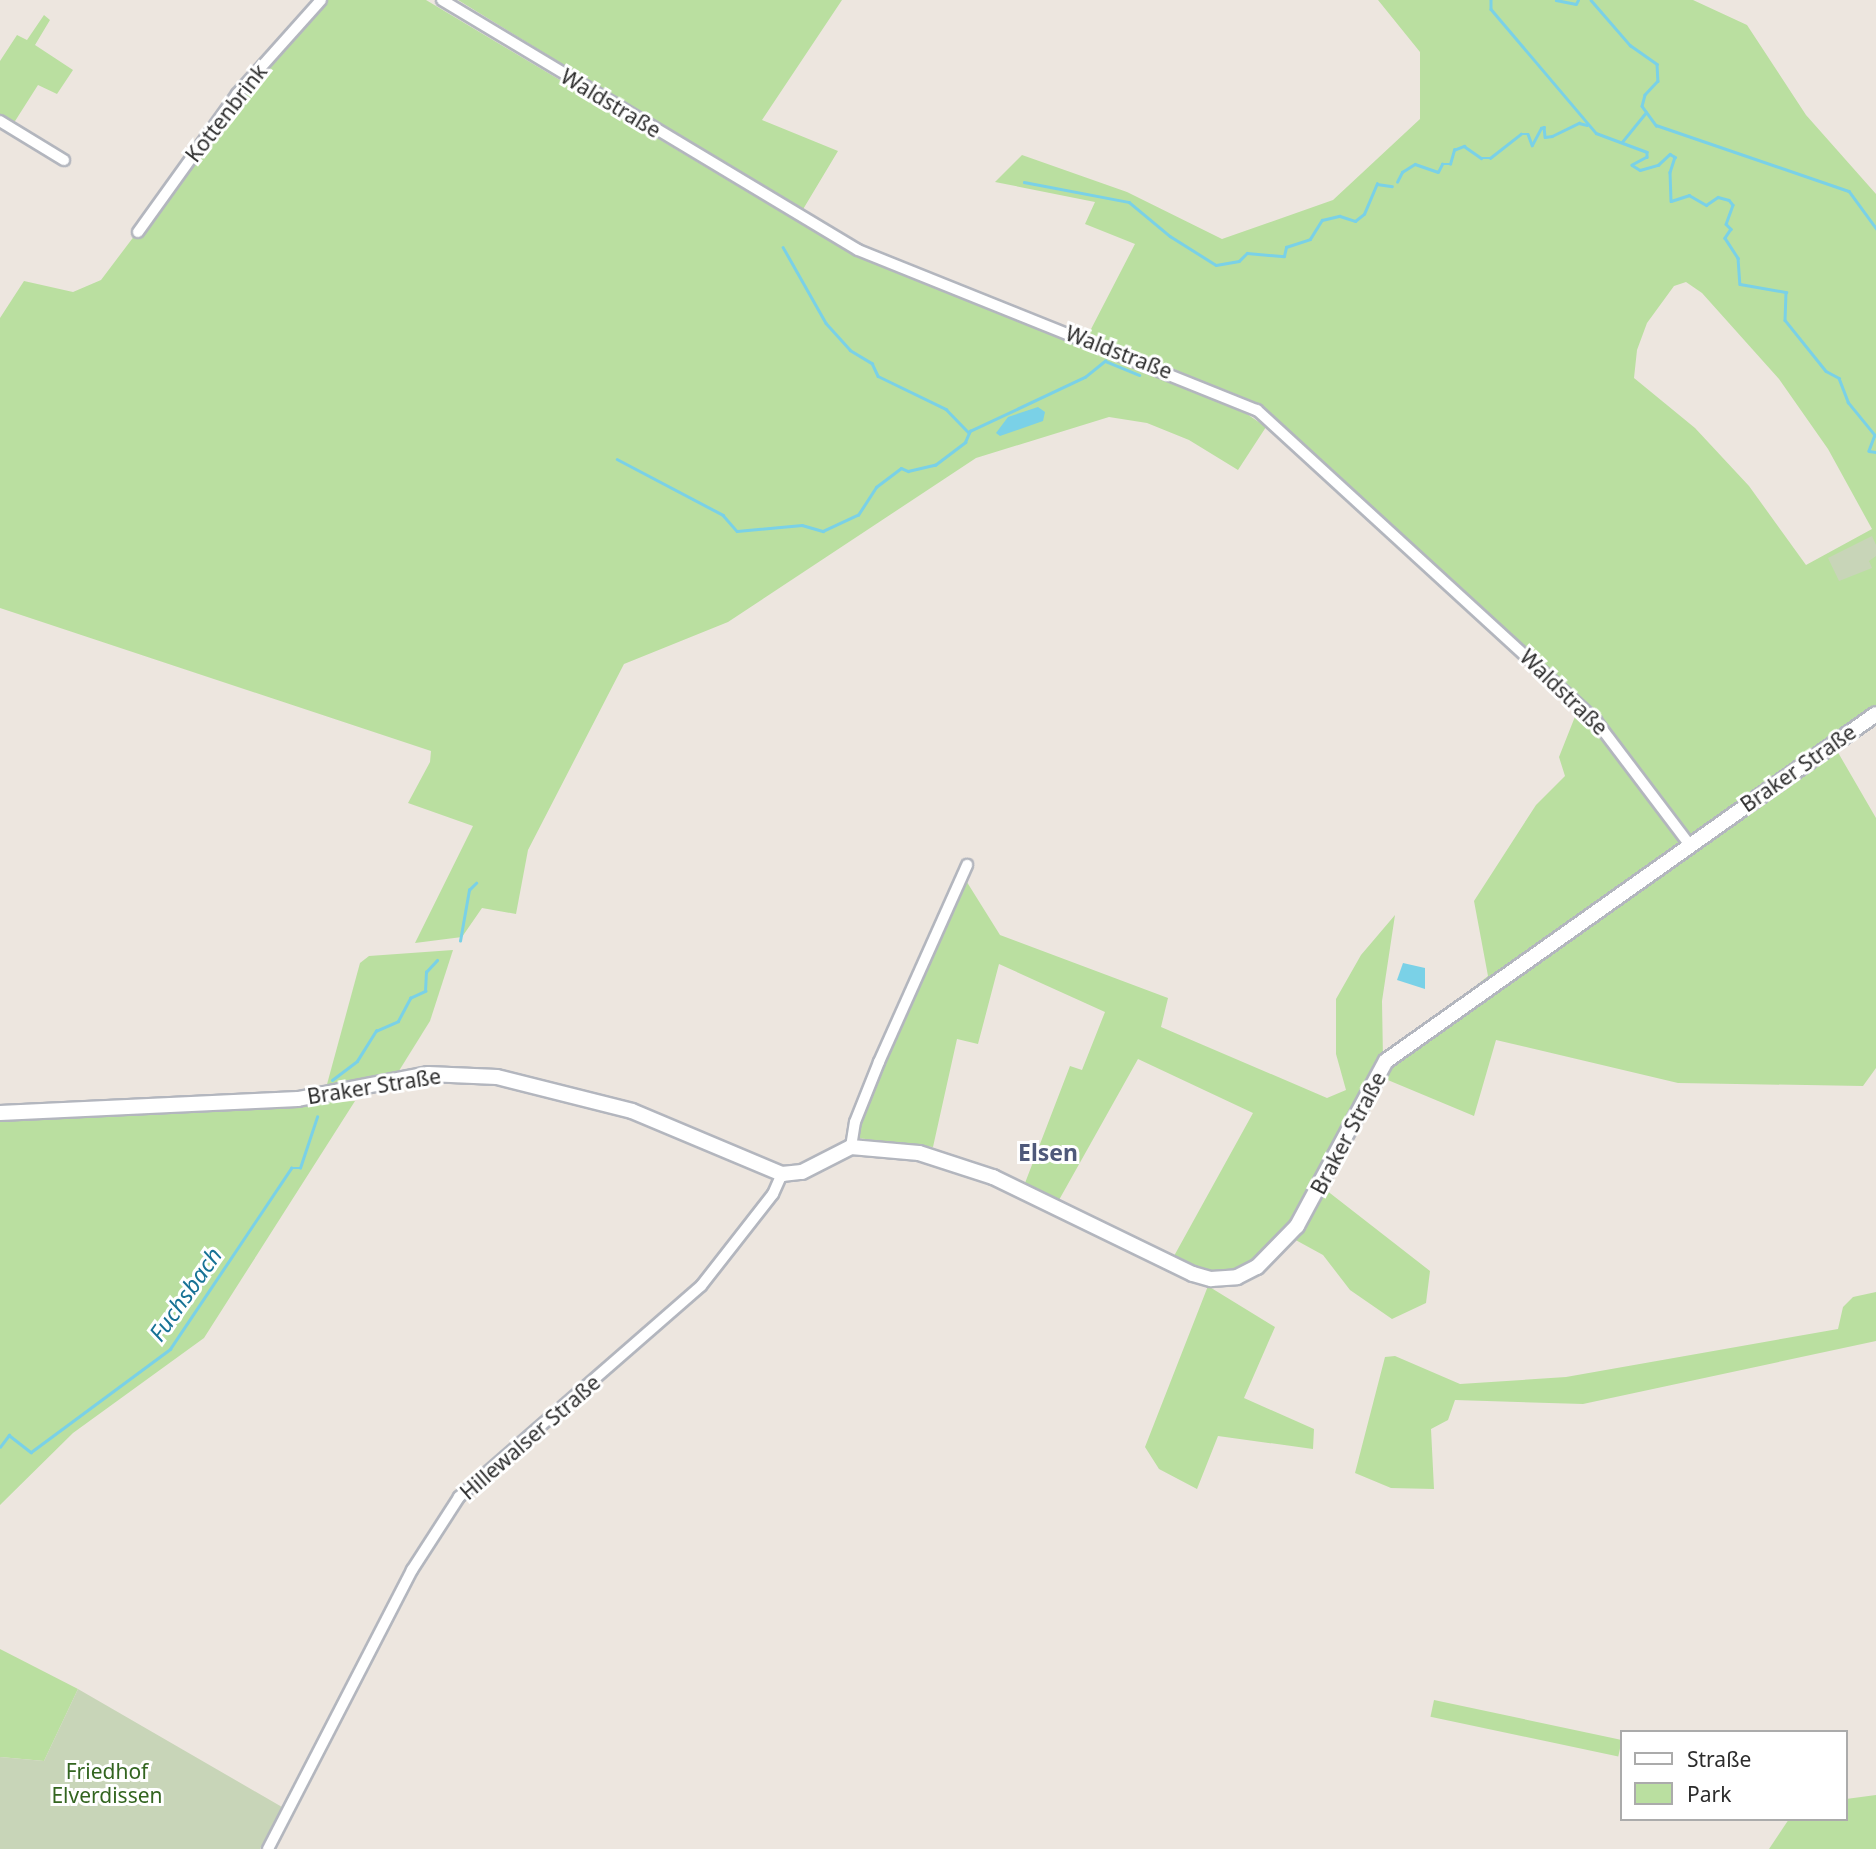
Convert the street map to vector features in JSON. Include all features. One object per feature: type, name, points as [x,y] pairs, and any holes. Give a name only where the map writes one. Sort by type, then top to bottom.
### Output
[{"type":"main road","name":"Braker Straße","points":[[0,1113],[298,1099],[428,1074],[468,1074],[536,1084],[632,1111],[782,1174],[802,1172],[851,1147],[892,1147],[972,1169],[1193,1273],[1211,1279],[1237,1277],[1257,1266],[1297,1226],[1386,1061],[1876,713]]},
{"type":"street","name":"Kottenbrink","points":[[138,232],[237,94],[321,0]]},
{"type":"street","name":"Waldstraße","points":[[442,0],[858,250],[1257,410],[1597,721],[1689,844]]},
{"type":"street","points":[[0,121],[64,160]]},
{"type":"street","points":[[851,1147],[855,1122],[879,1062],[967,865]]},
{"type":"street","name":"Hillewalser Straße","points":[[268,1849],[412,1570],[459,1497],[701,1286],[773,1194],[782,1174]]},
{"type":"green space","points":[[324,0],[426,0],[855,256],[1104,351],[1244,412],[1266,427],[1238,470],[1189,440],[1147,423],[1109,417],[976,458],[728,622],[624,664],[528,850],[516,914],[482,908],[462,937],[415,943],[473,826],[408,803],[430,762],[431,751],[0,608],[0,318],[24,281],[73,292],[101,280],[240,96]]},
{"type":"green space","points":[[458,0],[842,0],[762,120],[838,151],[802,211]]},
{"type":"green space","points":[[1378,0],[1693,0],[1747,25],[1806,115],[1876,194],[1876,721],[1836,749],[1876,818],[1876,1068],[1863,1086],[1678,1083],[1496,1040],[1474,1116],[1383,1078],[1278,1239],[1242,1269],[1209,1271],[1174,1256],[1253,1113],[1138,1059],[1059,1200],[1025,1183],[1070,1066],[1082,1070],[1105,1012],[999,964],[978,1044],[957,1039],[933,1147],[857,1138],[860,1119],[965,879],[1000,935],[1168,998],[1161,1027],[1327,1098],[1346,1090],[1336,1054],[1336,999],[1361,955],[1395,915],[1382,1001],[1383,1059],[1488,976],[1474,901],[1536,805],[1565,776],[1559,757],[1580,704],[1254,403],[1089,333],[1135,244],[1085,224],[1095,202],[995,182],[1022,155],[1127,192],[1222,239],[1333,200],[1420,119],[1420,52]],"holes":[[[1686,282],[1702,293],[1779,379],[1828,449],[1872,529],[1806,565],[1749,486],[1695,428],[1634,378],[1637,350],[1647,323],[1674,286]]]},
{"type":"green space","points":[[44,15],[50,20],[35,45],[73,70],[57,94],[38,85],[10,129],[0,123],[0,61],[17,35],[27,40]]},
{"type":"green space","points":[[1872,536],[1876,545],[1876,556],[1869,561],[1872,568],[1839,581],[1828,558]]},
{"type":"green space","points":[[453,950],[430,1021],[397,1074],[326,1088],[360,963],[369,956]]},
{"type":"green space","points":[[355,1101],[204,1338],[73,1433],[0,1505],[0,1117]]},
{"type":"green space","points":[[1326,1190],[1430,1271],[1426,1303],[1392,1319],[1350,1290],[1323,1255],[1292,1238]]},
{"type":"green space","points":[[1208,1286],[1275,1327],[1244,1398],[1314,1429],[1313,1449],[1218,1436],[1197,1489],[1159,1469],[1145,1447]]},
{"type":"green space","points":[[1876,1292],[1876,1341],[1583,1404],[1455,1400],[1448,1420],[1431,1429],[1434,1489],[1391,1488],[1355,1473],[1385,1357],[1395,1356],[1460,1384],[1566,1377],[1838,1329],[1843,1307],[1853,1297]]},
{"type":"green space","points":[[0,1649],[78,1689],[44,1761],[0,1757]]},
{"type":"green space","name":"Friedhof Elverdissen","points":[[78,1689],[282,1807],[260,1849],[0,1849],[0,1757],[44,1761]]},
{"type":"green space","points":[[1434,1700],[1620,1740],[1618,1757],[1430,1717]]},
{"type":"green space","points":[[1876,1795],[1876,1849],[1769,1849],[1788,1821],[1848,1821],[1848,1799]]},
{"type":"water","points":[[1038,407],[1045,412],[1043,421],[1000,436],[996,433],[1008,417]]},
{"type":"water","points":[[1403,963],[1425,968],[1425,989],[1397,980]]},
{"type":"waterway","points":[[1491,0],[1491,9],[1596,133],[1647,152],[1647,157],[1632,165],[1640,170],[1658,165],[1670,154],[1675,157],[1670,172],[1671,201],[1689,195],[1706,205],[1718,197],[1729,200],[1733,205],[1726,224],[1731,229],[1725,238],[1738,258],[1740,284],[1786,292],[1785,320],[1826,371],[1839,378],[1848,402],[1875,435],[1869,451],[1876,452]]},
{"type":"waterway","points":[[1556,0],[1576,4],[1578,0]]},
{"type":"waterway","points":[[1591,0],[1630,45],[1657,64],[1658,81],[1645,95],[1642,106],[1656,125],[1849,191],[1876,228]]},
{"type":"waterway","points":[[1622,142],[1646,112]]},
{"type":"waterway","points":[[1397,182],[1402,172],[1415,164],[1438,172],[1442,164],[1450,164],[1454,150],[1464,146],[1481,158],[1490,158],[1521,134],[1528,134],[1532,145],[1541,128],[1544,127],[1545,137],[1579,123],[1587,125]]},
{"type":"waterway","points":[[1024,182],[1129,202],[1170,236],[1216,265],[1239,261],[1247,253],[1284,256],[1286,247],[1310,239],[1322,220],[1340,216],[1355,221],[1364,214],[1377,184],[1392,186]]},
{"type":"waterway","points":[[783,247],[826,323],[850,350],[872,363],[878,376],[946,409],[969,433]]},
{"type":"waterway","points":[[617,459],[723,515],[737,531],[802,525],[823,531],[858,515],[876,487],[901,468],[908,471],[935,465],[965,442],[970,431],[1085,377],[1105,361],[1139,375]]},
{"type":"waterway","name":"Fuchsbach","points":[[460,941],[469,890],[476,883]]},
{"type":"waterway","name":"Fuchsbach","points":[[332,1080],[357,1061],[376,1031],[398,1021],[410,998],[425,991],[426,972],[437,960]]},
{"type":"waterway","name":"Fuchsbach","points":[[0,1447],[9,1435],[31,1452],[170,1349],[291,1168],[300,1168],[317,1117]]},
{"type":"district","name":"Elsen","points":[[1048,1152]]}]
